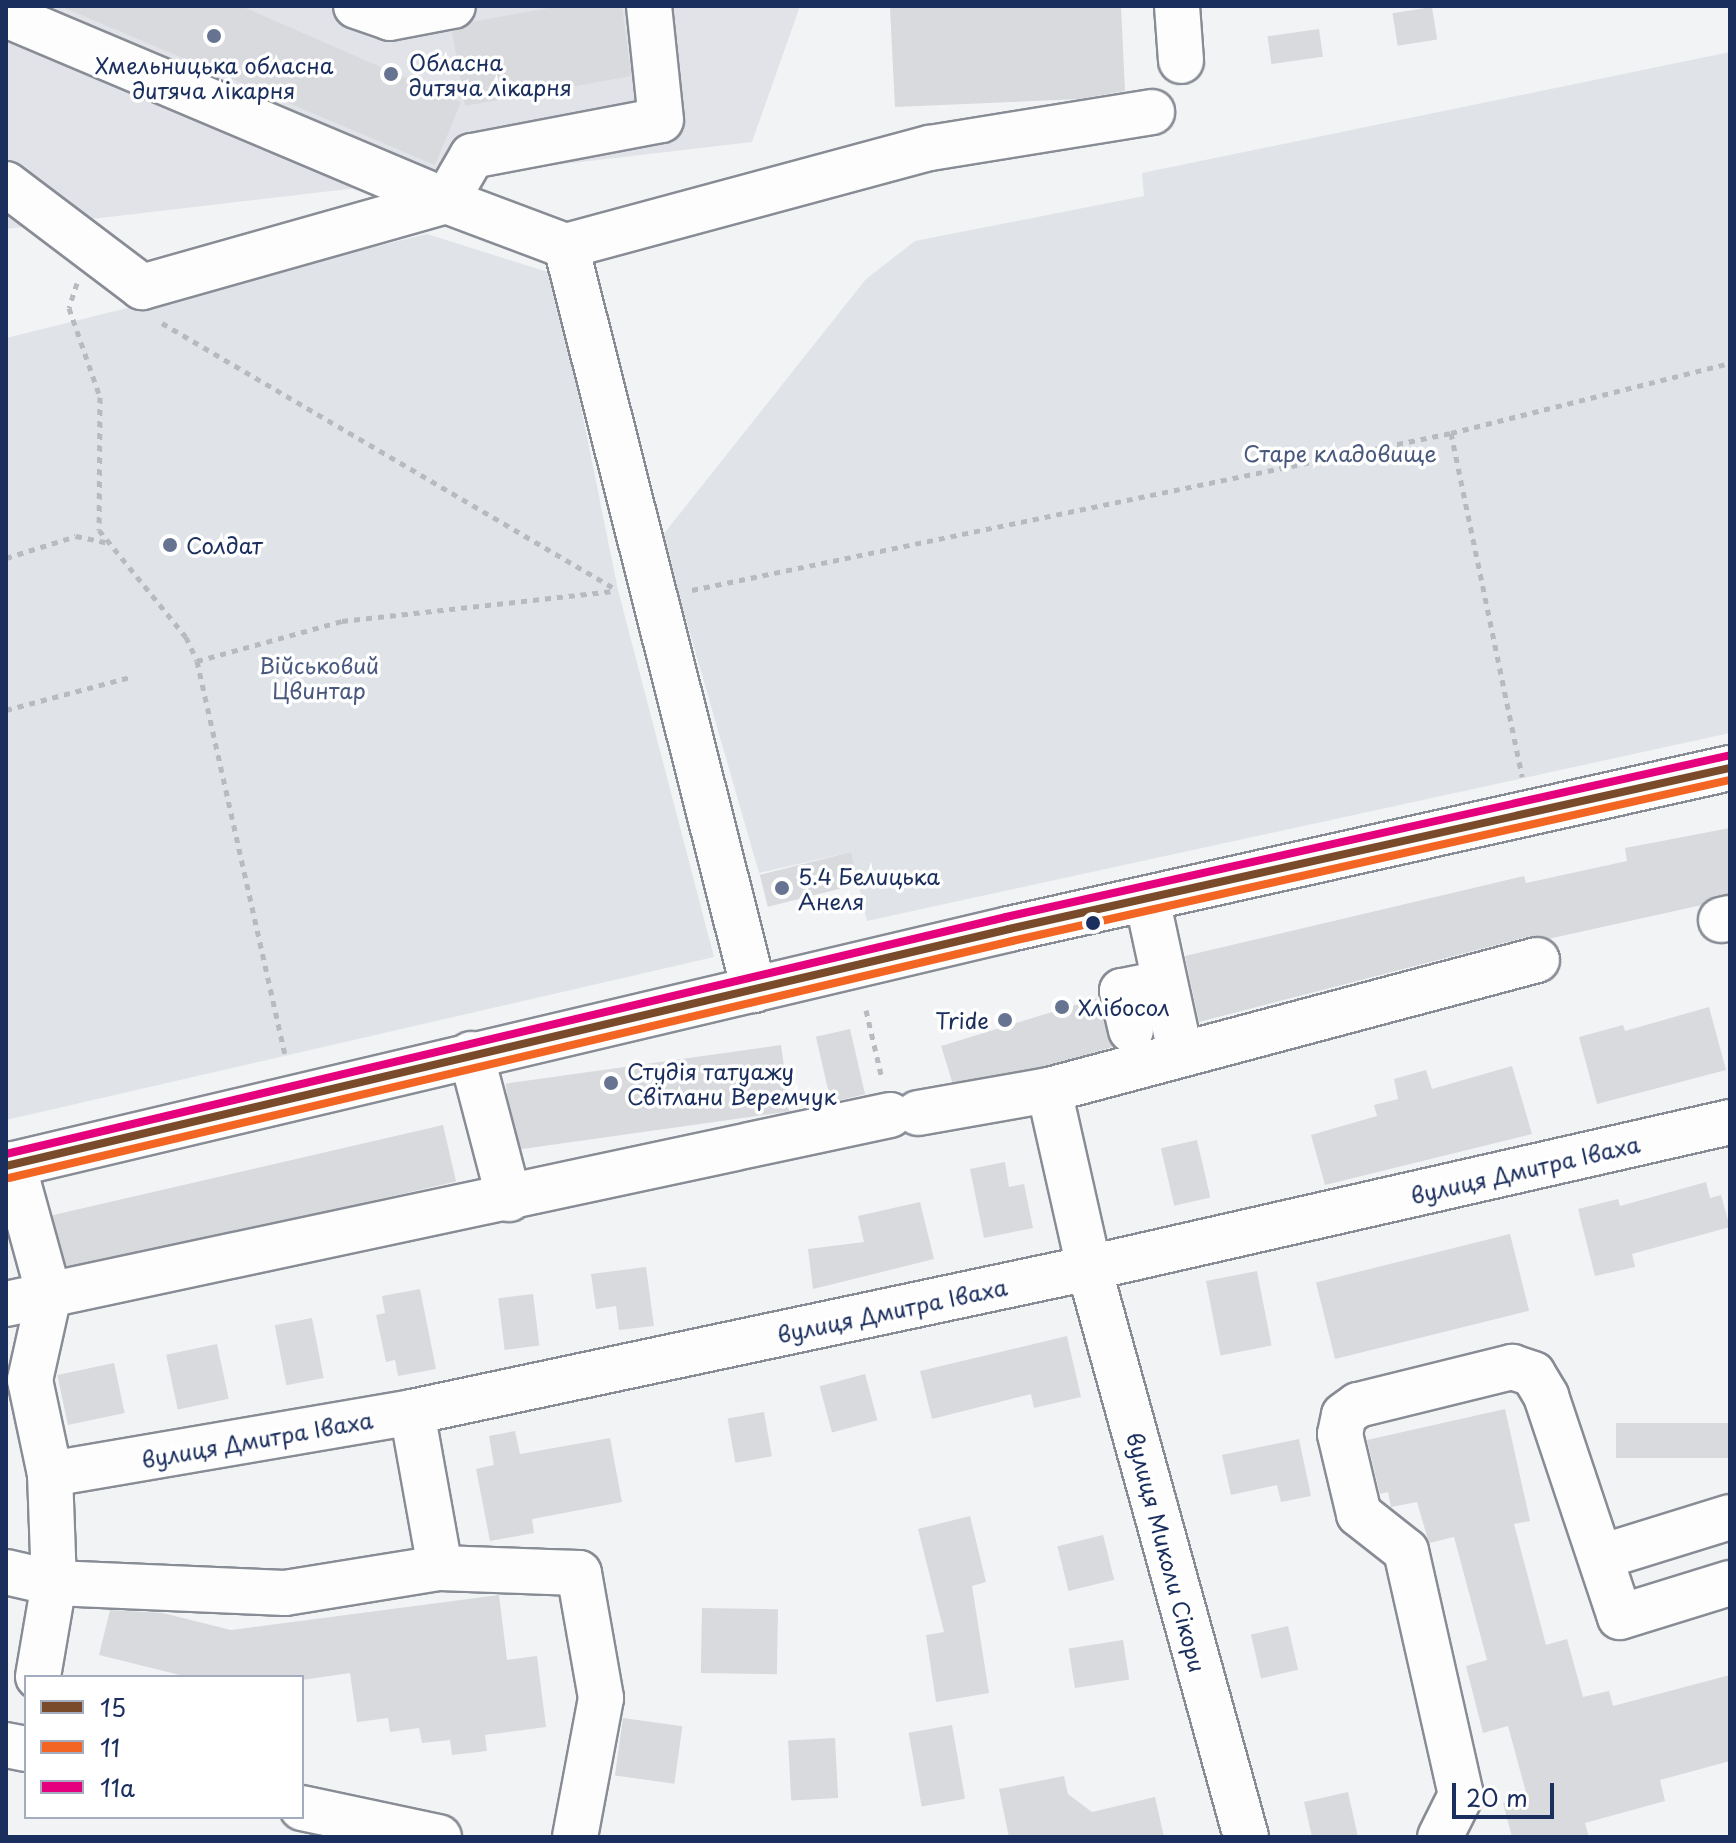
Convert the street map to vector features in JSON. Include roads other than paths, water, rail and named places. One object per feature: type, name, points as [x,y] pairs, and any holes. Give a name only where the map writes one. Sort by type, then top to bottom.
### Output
[{"type":"street","points":[[356,6],[390,18],[453,6]]},
{"type":"street","points":[[6,184],[142,287],[446,201],[472,156],[661,120],[649,6]]},
{"type":"street","points":[[1177,6],[1181,61]]},
{"type":"street","points":[[6,15],[446,201],[566,246],[930,148],[1152,112]]},
{"type":"street","points":[[566,246],[636,593],[754,990]]},
{"type":"street","points":[[38,1675],[54,1583],[50,1474],[30,1380],[49,1295],[9,1165],[471,1054],[1730,768]]},
{"type":"street","points":[[1147,899],[1162,983],[1180,1051]]},
{"type":"street","points":[[6,1304],[904,1114],[1049,1090],[1180,1051],[1537,960]]},
{"type":"street","points":[[1131,1030],[1122,991],[1162,983]]},
{"type":"street","points":[[471,1054],[509,1199]]},
{"type":"street","name":"вулиця Миколи Сікори","points":[[1049,1090],[1089,1268],[1246,1837]]},
{"type":"street","name":"вулиця Дмитра Іваха","points":[[50,1474],[412,1412],[1089,1268],[1730,1122]]},
{"type":"street","points":[[1440,1837],[1461,1795],[1406,1551],[1359,1514],[1340,1434],[1344,1415],[1358,1405],[1512,1367],[1533,1374],[1546,1396],[1620,1617],[1730,1583]]},
{"type":"street","points":[[412,1412],[440,1568]]},
{"type":"street","points":[[1601,1557],[1730,1517]]},
{"type":"street","points":[[6,1572],[54,1583],[285,1593],[440,1568],[579,1573],[601,1698],[575,1837]]},
{"type":"street","points":[[304,1808],[439,1837]]},
{"type":"place","name":"Хмельницька обласна дитяча лікарня","points":[[214,36]]},
{"type":"place","name":"Обласна дитяча лікарня","points":[[391,74]]},
{"type":"place","name":"Солдат","points":[[170,545]]},
{"type":"place","name":"5.4 Белицька Анеля","points":[[782,888]]},
{"type":"place","name":"Хлібосол","points":[[1062,1007]]},
{"type":"place","name":"Tride","points":[[1005,1020]]},
{"type":"place","name":"Студія татуажу Світлани Веремчук","points":[[611,1083]]},
{"type":"park label","name":"Старе кладовище","points":[[1340,453]]},
{"type":"park label","name":"Військовий Цвинтар","points":[[319,676]]}]
